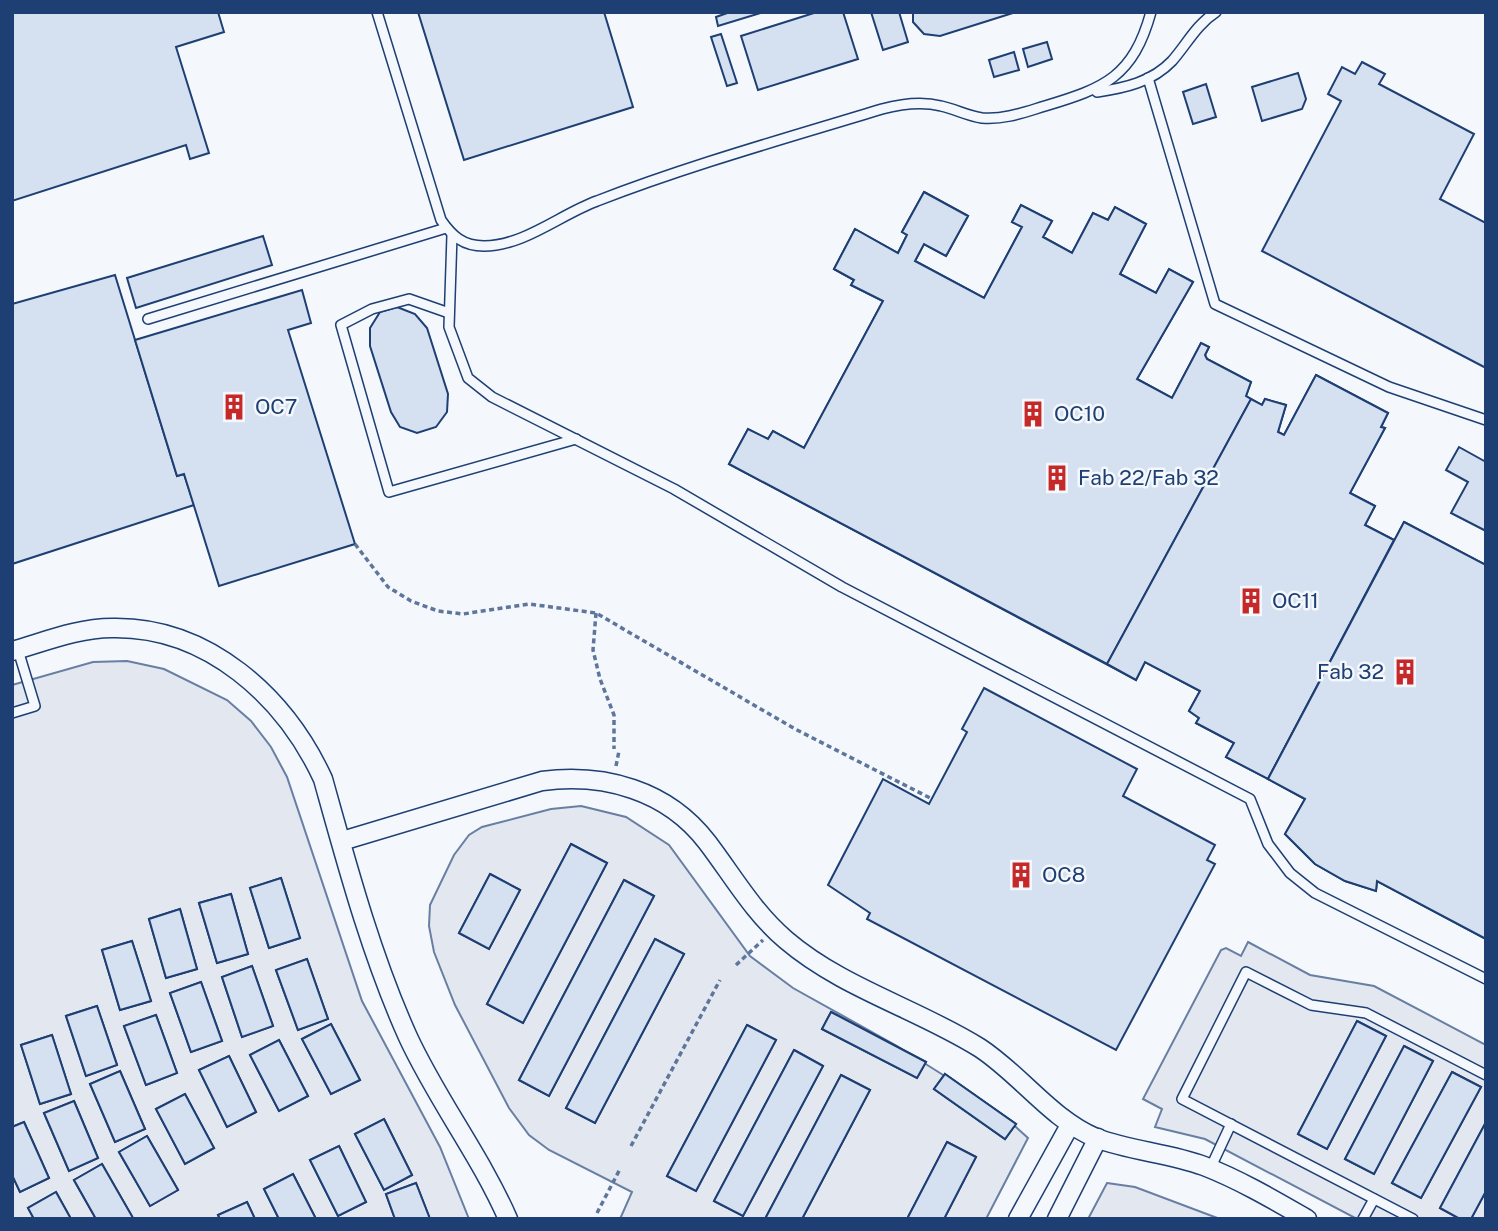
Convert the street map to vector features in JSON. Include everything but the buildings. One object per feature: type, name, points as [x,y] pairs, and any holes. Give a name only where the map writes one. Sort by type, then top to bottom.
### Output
[{"type":"street","points":[[15,650],[84,631],[113,628],[188,643],[218,657],[267,694],[289,719],[309,750],[323,779],[392,999],[408,1038],[429,1079],[476,1153],[508,1219]]},
{"type":"street","points":[[342,841],[542,781],[573,777],[636,789],[667,805],[689,822],[767,923],[807,957],[978,1047],[1013,1072],[1070,1125],[1098,1139],[1210,1169],[1307,1219]]},
{"type":"street","points":[[1018,1219],[1070,1125]]},
{"type":"street","points":[[1057,1219],[1098,1139]]},
{"type":"lane","points":[[377,12],[440,220],[449,232],[468,244],[506,243],[599,200],[882,108],[921,103],[981,117],[1000,118],[1148,78],[1172,61],[1189,37],[1216,12]]},
{"type":"lane","points":[[1087,93],[1106,85],[1121,72],[1133,54],[1151,12]]},
{"type":"lane","points":[[1148,78],[1215,304],[1389,387],[1486,420]]},
{"type":"lane","points":[[449,232],[449,327],[468,378],[492,397],[730,520],[842,587],[1250,799],[1268,845],[1290,873],[1315,893],[1486,979]]},
{"type":"lane","points":[[148,319],[449,232]]},
{"type":"lane","points":[[449,313],[409,299],[372,309],[341,325],[389,492],[576,439]]},
{"type":"lane","points":[[12,713],[35,706],[15,650]]},
{"type":"lane","points":[[1413,1219],[1182,1099],[1246,972],[1311,1005],[1366,1013],[1486,1075]]},
{"type":"lane","points":[[1210,1169],[1231,1124]]},
{"type":"lane","points":[[1363,1219],[1374,1199]]},
{"type":"path","points":[[355,544],[388,587],[411,601],[438,611],[463,614],[529,604],[596,613],[646,639],[795,729],[932,799]]},
{"type":"path","points":[[596,613],[593,650],[600,679],[614,715],[614,749]]},
{"type":"path","points":[[736,965],[764,939]]},
{"type":"path","points":[[631,1146],[720,980]]},
{"type":"path","points":[[597,1213],[621,1169]]},
{"type":"shaded area","points":[[127,661],[164,669],[227,700],[251,721],[271,747],[287,777],[362,1001],[440,1147],[469,1219],[12,1219],[12,685],[93,662]]},
{"type":"shaded area","points":[[581,806],[626,817],[669,845],[750,956],[793,988],[897,1046],[967,1090],[1006,1118],[1028,1138],[986,1219],[620,1219],[632,1192],[549,1150],[529,1135],[509,1108],[455,1005],[434,952],[429,926],[430,905],[454,855],[469,835],[482,827],[551,809]]},
{"type":"shaded area","points":[[1248,942],[1310,975],[1374,986],[1486,1045],[1486,1219],[1357,1219],[1205,1139],[1155,1127],[1162,1109],[1143,1099],[1221,950],[1226,948],[1241,956]]},
{"type":"shaded area","points":[[1107,1183],[1135,1187],[1220,1219],[1088,1219]]},
{"type":"place","name":"OC7","points":[[234,407]]},
{"type":"place","name":"OC10","points":[[1033,414]]},
{"type":"place","name":"Fab 22/Fab 32","points":[[1057,478]]},
{"type":"place","name":"OC11","points":[[1251,601]]},
{"type":"place","name":"Fab 32","points":[[1405,672]]},
{"type":"place","name":"OC8","points":[[1021,875]]}]
